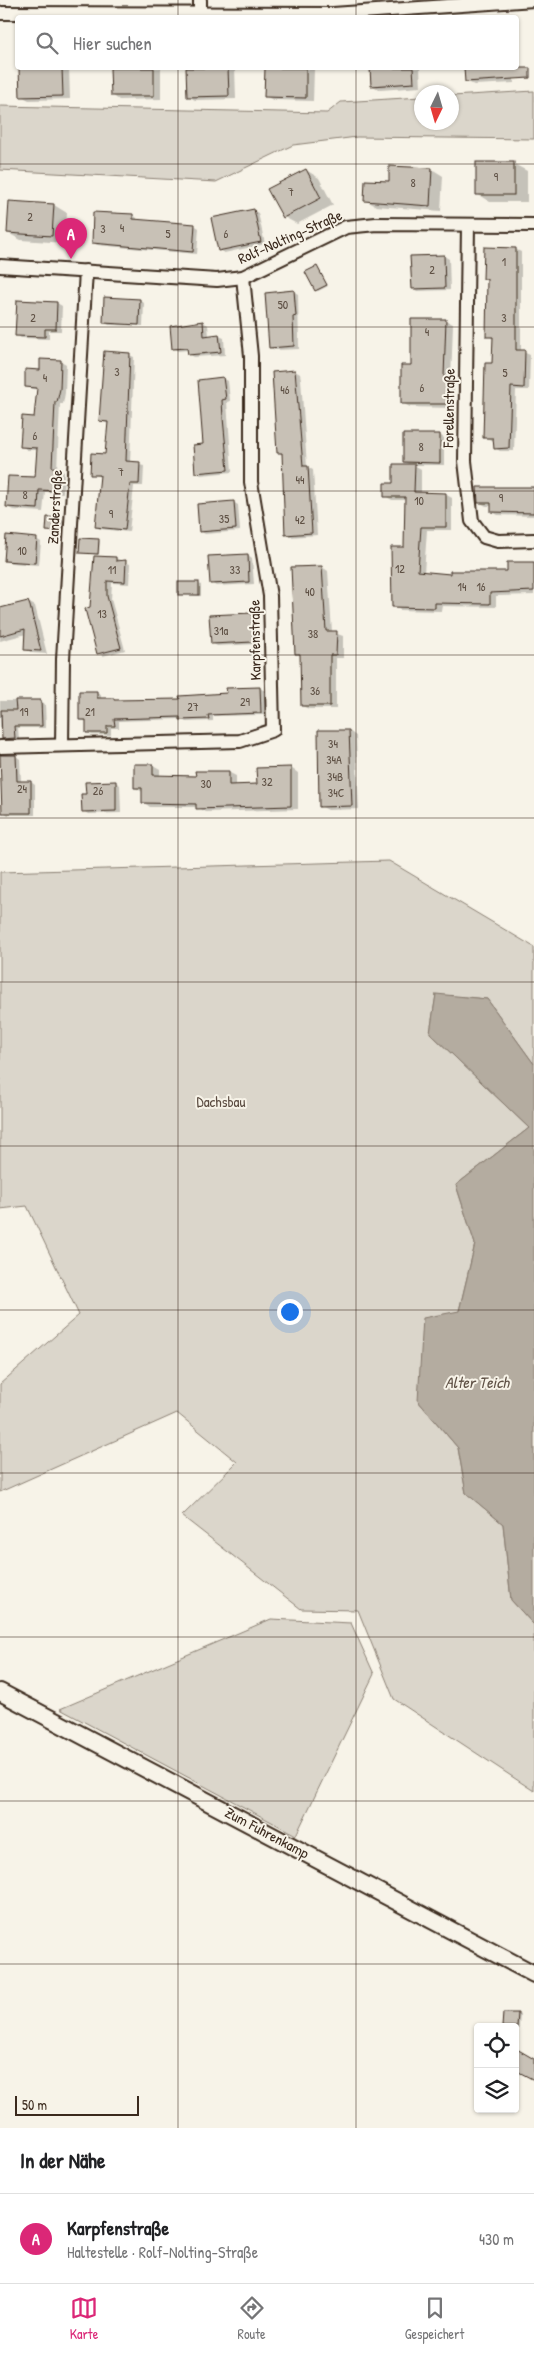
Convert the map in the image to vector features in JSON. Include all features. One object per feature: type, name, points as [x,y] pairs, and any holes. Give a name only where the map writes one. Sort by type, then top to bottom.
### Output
[{"type":"street","points":[[200,0],[200,14]]},
{"type":"street","points":[[0,12],[30,6],[200,14],[333,14],[430,4],[534,0]]},
{"type":"street","name":"Rolf-Nolting-Straße","points":[[0,266],[217,280],[243,277],[346,227],[376,224],[534,225]]},
{"type":"street","name":"Forellenstraße","points":[[468,225],[465,461],[472,521],[484,537],[498,541],[534,540]]},
{"type":"street","name":"Zanderstraße","points":[[62,745],[62,659],[86,271]]},
{"type":"street","name":"Karpfenstraße","points":[[0,747],[240,741],[273,730],[270,596],[251,482],[251,356],[243,277]]},
{"type":"street","name":"Zum Fuhrenkamp","points":[[0,1692],[534,1974]]},
{"type":"green space","points":[[534,91],[534,139],[357,137],[293,145],[216,182],[0,170],[0,106],[327,113],[341,102],[414,97],[414,130],[459,130],[459,96]]},
{"type":"green space","name":"Dachsbau","points":[[389,861],[534,947],[534,1064],[487,999],[436,995],[430,1033],[529,1128],[456,1185],[475,1244],[459,1311],[418,1401],[458,1448],[466,1493],[503,1524],[511,1600],[534,1625],[534,1791],[394,1699],[358,1610],[301,1609],[182,1516],[237,1462],[177,1413],[0,1492],[0,1384],[79,1315],[27,1206],[0,1209],[0,872]]},
{"type":"green space","points":[[271,1619],[351,1623],[374,1674],[296,1835],[60,1709]]},
{"type":"water","name":"Alter Teich","points":[[436,994],[487,999],[534,1064],[534,1625],[511,1600],[503,1524],[466,1493],[458,1448],[418,1401],[423,1318],[459,1311],[475,1244],[456,1185],[529,1128],[430,1033]]},
{"type":"building","points":[[519,68],[530,68],[530,78],[465,82],[464,70],[519,70]]},
{"type":"building","points":[[19,70],[62,70],[63,96],[20,97]]},
{"type":"building","points":[[110,70],[154,70],[154,96],[111,96]]},
{"type":"building","points":[[186,70],[228,70],[229,96],[187,97]]},
{"type":"building","points":[[265,70],[306,70],[306,98],[264,97]]},
{"type":"building","points":[[370,70],[413,70],[414,83],[371,86]]},
{"type":"building","points":[[476,162],[514,162],[514,195],[476,195]]},
{"type":"building","points":[[389,166],[432,168],[430,206],[364,201],[365,180],[389,181]]},
{"type":"building","points":[[306,169],[321,198],[283,218],[267,189]]},
{"type":"building","points":[[9,201],[54,204],[52,236],[7,233]]},
{"type":"building","points":[[254,209],[261,242],[218,251],[211,218]]},
{"type":"building","points":[[93,212],[133,214],[133,219],[195,224],[193,252],[92,243]]},
{"type":"building","points":[[484,247],[516,248],[516,350],[525,350],[524,388],[511,387],[509,448],[494,449],[493,438],[483,438],[485,363],[492,363],[493,337],[486,337],[487,279],[483,279]]},
{"type":"building","points":[[444,255],[445,288],[412,289],[410,256]]},
{"type":"building","points":[[317,266],[327,285],[315,291],[305,272]]},
{"type":"building","points":[[294,290],[296,316],[293,317],[294,346],[269,348],[265,293]]},
{"type":"building","points":[[104,297],[140,299],[139,325],[103,323]]},
{"type":"building","points":[[17,300],[57,302],[56,329],[45,329],[45,337],[15,336]]},
{"type":"building","points":[[411,319],[446,319],[444,377],[447,377],[447,404],[401,404],[401,365],[411,365]]},
{"type":"building","points":[[203,321],[204,336],[219,334],[221,352],[188,355],[187,348],[172,349],[170,326]]},
{"type":"building","points":[[104,351],[130,353],[126,461],[140,462],[139,484],[130,484],[125,530],[95,527],[100,475],[90,475],[91,453],[105,454],[108,422],[99,421]]},
{"type":"building","points":[[40,359],[61,360],[60,389],[57,402],[55,402],[52,467],[59,468],[58,491],[39,490],[38,509],[6,507],[8,476],[35,477],[37,448],[20,447],[22,416],[34,417],[37,388],[25,387],[25,369],[40,370]]},
{"type":"building","points":[[295,370],[303,466],[308,466],[312,533],[285,535],[282,453],[277,453],[272,372]]},
{"type":"building","points":[[223,377],[226,399],[222,400],[228,470],[195,473],[193,445],[203,444],[198,380]]},
{"type":"building","points":[[403,434],[440,434],[440,463],[403,462]]},
{"type":"building","points":[[393,464],[415,464],[414,492],[446,493],[446,527],[421,527],[418,571],[450,574],[450,571],[507,571],[507,562],[534,562],[534,591],[490,593],[490,604],[435,603],[435,608],[392,607],[391,547],[404,547],[405,497],[384,497],[384,483],[393,483]]},
{"type":"building","points":[[477,487],[534,487],[534,513],[491,512],[491,503],[478,503]]},
{"type":"building","points":[[234,501],[236,529],[199,532],[197,504]]},
{"type":"building","points":[[47,517],[61,518],[60,532],[46,531]]},
{"type":"building","points":[[6,535],[37,538],[35,563],[4,561]]},
{"type":"building","points":[[80,538],[99,539],[98,554],[79,553]]},
{"type":"building","points":[[248,554],[249,582],[210,584],[208,556]]},
{"type":"building","points":[[94,556],[116,557],[116,561],[126,560],[125,582],[107,581],[107,596],[121,648],[97,654],[85,609],[90,607]]},
{"type":"building","points":[[322,566],[326,631],[337,631],[336,655],[330,655],[330,706],[301,706],[300,654],[295,654],[291,567]]},
{"type":"building","points":[[178,582],[199,582],[199,595],[178,595]]},
{"type":"building","points":[[28,601],[41,651],[24,650],[25,629],[0,636],[0,608]]},
{"type":"building","points":[[252,613],[253,642],[211,644],[209,615]]},
{"type":"building","points":[[260,687],[261,713],[208,715],[209,719],[180,720],[180,717],[114,719],[115,726],[107,726],[107,733],[86,733],[86,720],[79,720],[79,691],[97,691],[97,698],[114,698],[114,700],[180,699],[179,696],[227,693],[226,688]]},
{"type":"building","points":[[15,700],[41,700],[42,726],[14,726],[15,738],[2,739],[1,710],[16,710]]},
{"type":"building","points":[[318,730],[349,730],[352,806],[319,807]]},
{"type":"building","points":[[0,755],[16,755],[17,781],[31,781],[31,813],[2,813]]},
{"type":"building","points":[[134,764],[153,764],[153,775],[196,776],[195,771],[229,771],[229,785],[257,784],[256,768],[291,767],[291,806],[196,809],[196,804],[142,803],[142,788],[134,788]]},
{"type":"building","points":[[116,781],[116,811],[82,812],[81,794],[86,794],[85,782]]},
{"type":"building","points":[[503,2013],[518,2013],[517,2023],[502,2023]]},
{"type":"building","points":[[519,2050],[534,2059],[534,2080],[519,2072]]},
{"type":"place","name":"Karpfenstraße","points":[[71,259]]}]
